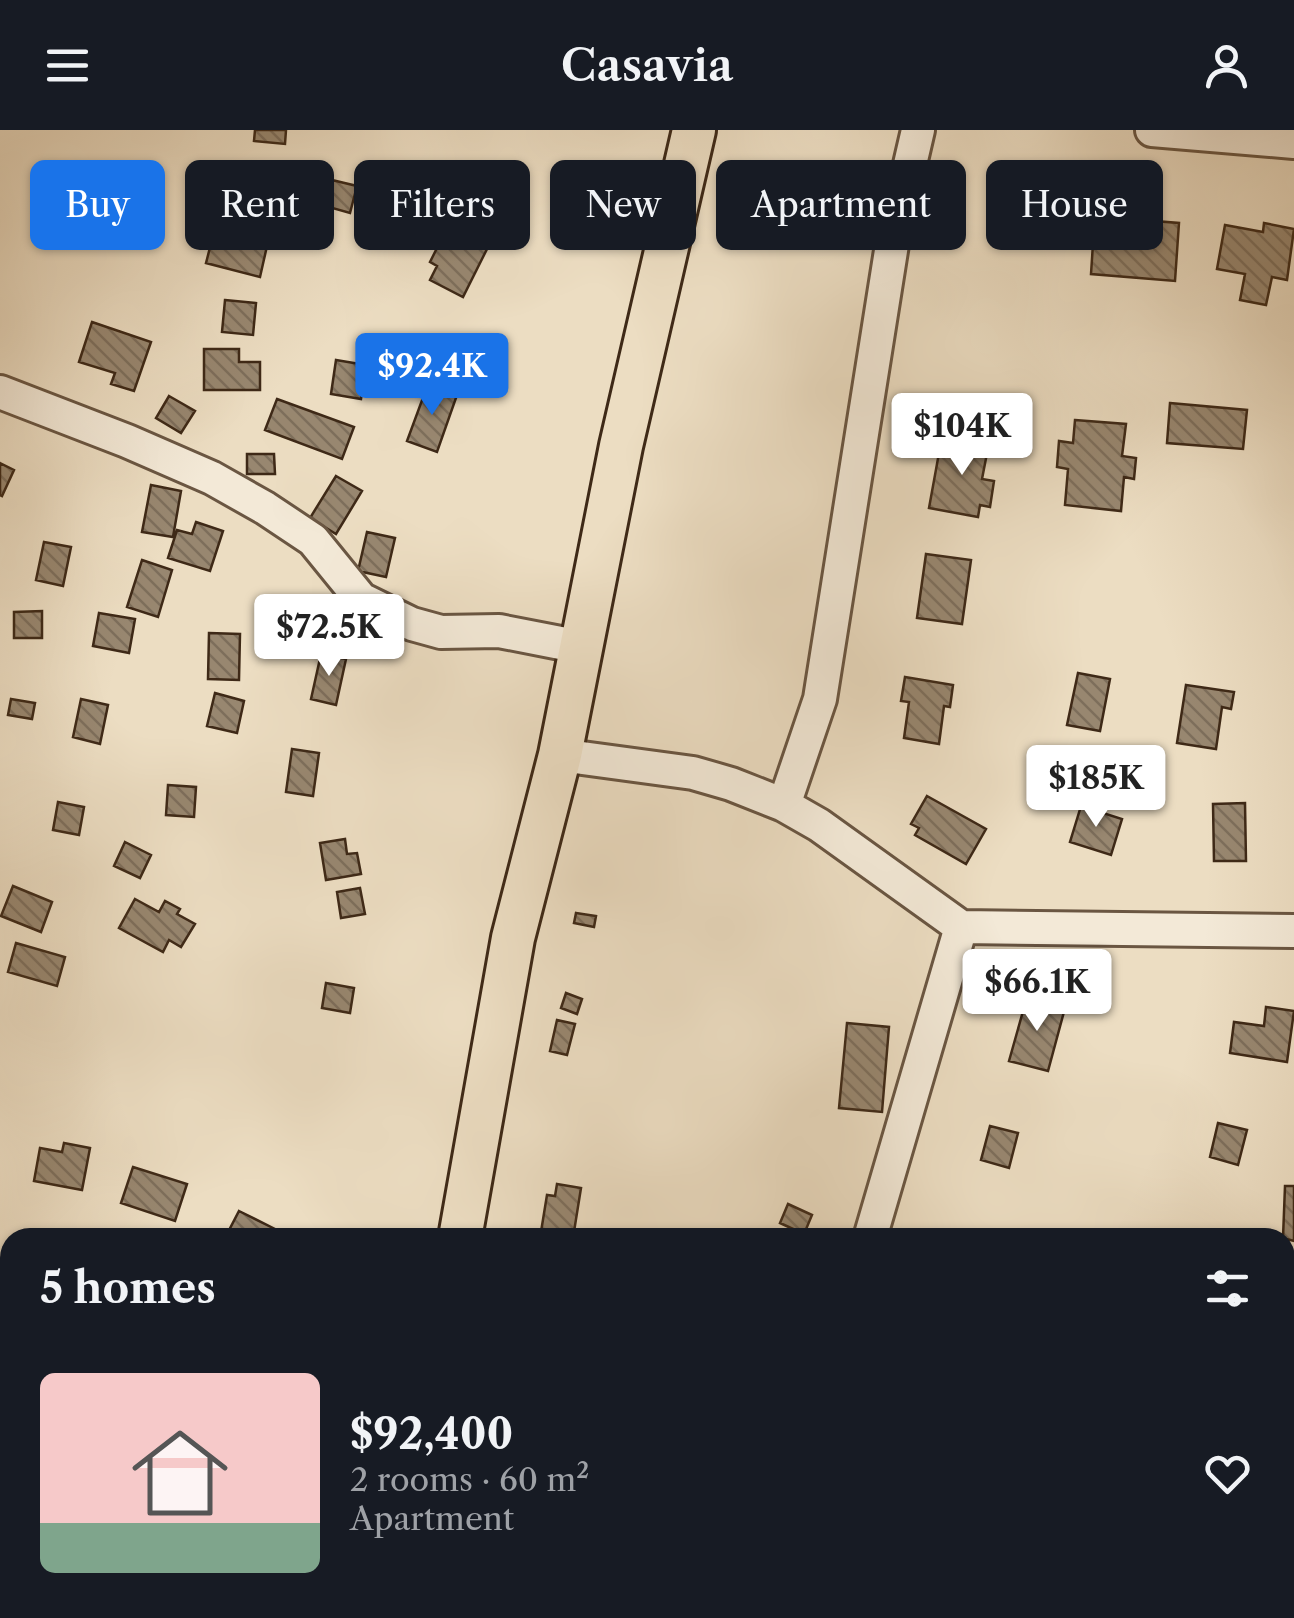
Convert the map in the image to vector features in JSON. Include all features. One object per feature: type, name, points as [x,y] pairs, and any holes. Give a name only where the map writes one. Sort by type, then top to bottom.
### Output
[{"type":"main road","points":[[462,1228],[513,938],[560,755],[621,446],[694,130]]},
{"type":"street","points":[[784,805],[820,699],[893,238],[918,130]]},
{"type":"street","points":[[1152,130],[1294,142]]},
{"type":"street","points":[[0,392],[127,441],[252,500],[313,540],[361,600],[412,624],[440,632],[499,631],[581,647]]},
{"type":"street","points":[[560,755],[694,773],[784,805],[819,825],[960,927],[1294,931]]},
{"type":"street","points":[[873,1228],[960,927]]},
{"type":"building","points":[[255,130],[286,130],[285,144],[254,141]]},
{"type":"building","points":[[334,180],[354,185],[350,213],[334,209]]},
{"type":"building","points":[[1163,222],[1179,223],[1175,281],[1091,274],[1093,250],[1163,250]]},
{"type":"building","points":[[1264,223],[1294,229],[1287,280],[1272,277],[1266,305],[1240,300],[1245,274],[1217,269],[1225,225],[1263,232]]},
{"type":"building","points":[[209,250],[266,250],[260,277],[206,263]]},
{"type":"building","points":[[436,250],[486,250],[463,297],[430,280],[437,266],[430,262]]},
{"type":"building","points":[[225,300],[256,303],[253,335],[222,332]]},
{"type":"building","points":[[92,322],[151,342],[134,391],[111,384],[115,373],[79,362]]},
{"type":"building","points":[[204,349],[239,349],[239,362],[260,362],[260,390],[204,390]]},
{"type":"building","points":[[336,360],[366,365],[361,399],[331,394]]},
{"type":"building","points":[[428,384],[457,395],[437,452],[407,441]]},
{"type":"building","points":[[169,396],[195,411],[181,433],[156,418]]},
{"type":"building","points":[[277,399],[354,427],[342,459],[265,430]]},
{"type":"building","points":[[1170,403],[1247,410],[1243,449],[1167,443]]},
{"type":"building","points":[[1075,420],[1126,424],[1122,456],[1136,458],[1134,479],[1124,477],[1121,511],[1065,505],[1068,469],[1057,467],[1059,441],[1073,443]]},
{"type":"building","points":[[958,437],[989,443],[982,479],[994,481],[990,507],[980,505],[978,517],[929,508],[941,442],[957,445]]},
{"type":"building","points":[[247,454],[274,454],[275,474],[247,474]]},
{"type":"building","points":[[0,463],[14,470],[2,496],[0,495]]},
{"type":"building","points":[[336,476],[362,491],[336,534],[310,518]]},
{"type":"building","points":[[151,485],[181,491],[173,537],[142,532]]},
{"type":"building","points":[[196,522],[223,531],[210,571],[168,558],[177,530],[192,534]]},
{"type":"building","points":[[367,532],[395,538],[386,577],[358,571]]},
{"type":"building","points":[[44,542],[71,547],[63,586],[36,580]]},
{"type":"building","points":[[926,554],[971,560],[962,624],[917,618]]},
{"type":"building","points":[[142,560],[172,570],[158,617],[127,607]]},
{"type":"building","points":[[42,611],[42,638],[14,638],[14,612]]},
{"type":"building","points":[[99,613],[135,619],[129,653],[93,646]]},
{"type":"building","points":[[209,633],[240,634],[239,680],[208,679]]},
{"type":"building","points":[[321,654],[346,659],[336,705],[311,699]]},
{"type":"building","points":[[1078,673],[1110,679],[1100,731],[1067,725]]},
{"type":"building","points":[[905,677],[953,685],[950,707],[944,706],[939,744],[904,738],[909,702],[901,701]]},
{"type":"building","points":[[1186,685],[1234,692],[1231,709],[1222,707],[1216,749],[1177,743]]},
{"type":"building","points":[[215,693],[244,701],[237,733],[207,726]]},
{"type":"building","points":[[11,699],[35,703],[32,719],[8,715]]},
{"type":"building","points":[[81,699],[108,705],[100,744],[73,737]]},
{"type":"building","points":[[292,749],[319,753],[313,796],[286,792]]},
{"type":"building","points":[[168,785],[196,787],[194,817],[166,815]]},
{"type":"building","points":[[927,796],[986,829],[966,864],[915,835],[919,828],[911,824]]},
{"type":"building","points":[[58,802],[84,807],[79,835],[53,830]]},
{"type":"building","points":[[1245,803],[1246,861],[1214,861],[1213,804]]},
{"type":"building","points":[[1081,806],[1122,819],[1111,855],[1070,842]]},
{"type":"building","points":[[345,839],[347,854],[357,853],[361,874],[326,880],[320,843]]},
{"type":"building","points":[[125,842],[151,855],[140,878],[114,866]]},
{"type":"building","points":[[13,886],[52,902],[41,932],[1,916]]},
{"type":"building","points":[[360,888],[365,914],[341,918],[337,892]]},
{"type":"building","points":[[135,899],[159,912],[165,901],[180,909],[177,914],[195,924],[181,947],[169,940],[163,952],[119,928]]},
{"type":"building","points":[[576,913],[596,916],[594,927],[574,923]]},
{"type":"building","points":[[16,943],[65,957],[57,986],[8,972]]},
{"type":"building","points":[[326,983],[354,988],[350,1013],[322,1008]]},
{"type":"building","points":[[566,993],[582,999],[577,1014],[561,1008]]},
{"type":"building","points":[[1027,997],[1065,1008],[1048,1071],[1009,1061]]},
{"type":"building","points":[[1266,1007],[1294,1011],[1287,1062],[1230,1053],[1234,1022],[1264,1026]]},
{"type":"building","points":[[557,1020],[575,1024],[567,1055],[550,1051]]},
{"type":"building","points":[[847,1023],[889,1027],[882,1112],[839,1108]]},
{"type":"building","points":[[1218,1123],[1247,1130],[1238,1165],[1210,1157]]},
{"type":"building","points":[[990,1126],[1018,1133],[1009,1168],[981,1160]]},
{"type":"building","points":[[64,1143],[90,1148],[82,1190],[34,1181],[40,1148],[62,1152]]},
{"type":"building","points":[[133,1167],[187,1184],[175,1221],[121,1203]]},
{"type":"building","points":[[557,1184],[581,1188],[575,1228],[542,1228],[547,1195],[555,1196]]},
{"type":"building","points":[[1285,1186],[1294,1186],[1294,1228],[1283,1228]]},
{"type":"building","points":[[788,1204],[812,1215],[807,1228],[780,1223]]},
{"type":"building","points":[[239,1211],[273,1228],[230,1228]]}]
